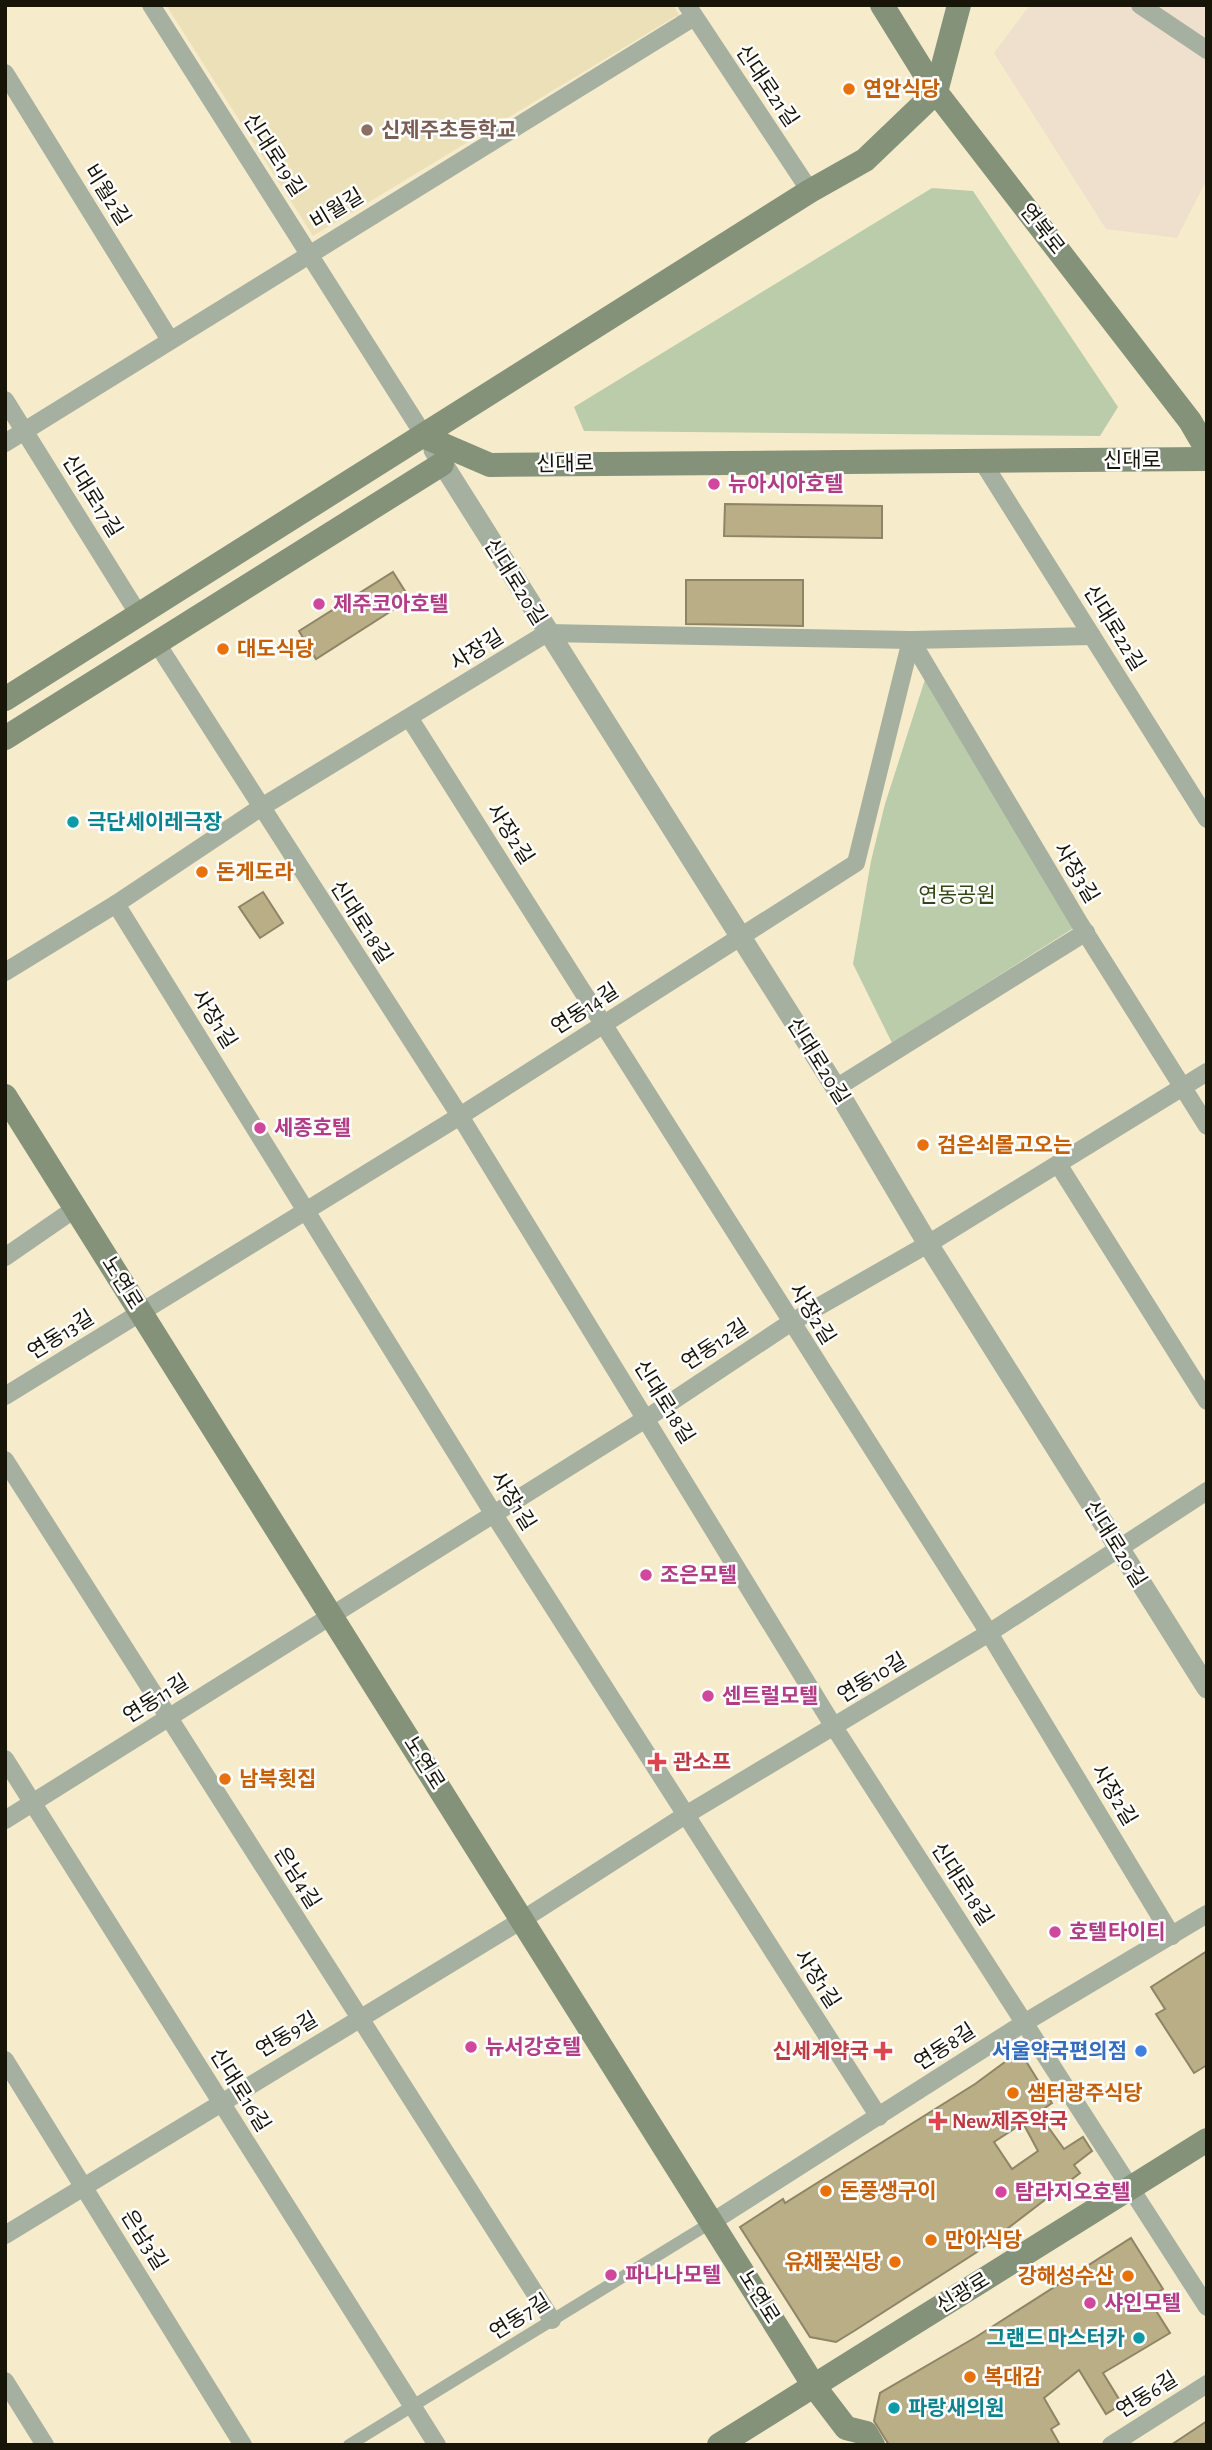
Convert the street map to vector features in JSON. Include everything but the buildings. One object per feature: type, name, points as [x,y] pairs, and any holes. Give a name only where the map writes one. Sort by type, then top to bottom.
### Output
[{"type":"main road","name":"연북로","points":[[882,5],[936,92],[1190,421],[1207,450]]},
{"type":"main road","points":[[5,699],[425,437],[810,191],[865,160],[936,92],[959,5]]},
{"type":"main road","name":"신대로","points":[[425,437],[490,465],[1207,459]]},
{"type":"main road","points":[[5,737],[442,464]]},
{"type":"main road","name":"노연로","points":[[5,1096],[844,2436],[866,2433],[873,2445]]},
{"type":"main road","name":"신광로","points":[[719,2445],[1207,2140]]},
{"type":"street","name":"신대로19길","points":[[151,5],[425,437]]},
{"type":"street","points":[[1140,5],[1207,50]]},
{"type":"street","name":"비월길","points":[[5,443],[691,11]]},
{"type":"street","name":"신대로21길","points":[[691,11],[810,191]]},
{"type":"street","name":"비월2길","points":[[5,74],[170,340]]},
{"type":"street","name":"신대로17길","points":[[5,400],[139,615]]},
{"type":"street","name":"신대로20길","points":[[425,437],[836,1087],[928,1244],[1207,1688]]},
{"type":"street","name":"신대로22길","points":[[982,461],[1207,819]]},
{"type":"street","points":[[547,633],[911,640],[1092,636]]},
{"type":"street","name":"사장길","points":[[5,972],[116,904],[261,808],[547,633]]},
{"type":"street","name":"사장3길","points":[[911,640],[1086,932],[1207,1126]]},
{"type":"street","name":"연동14길","points":[[140,1312],[460,1116],[856,863],[911,640]]},
{"type":"street","name":"신대로18길","points":[[156,642],[460,1116],[834,1727],[1207,2307]]},
{"type":"street","name":"사장2길","points":[[410,719],[790,1323],[989,1633],[1172,1936]]},
{"type":"street","name":"사장1길","points":[[116,904],[493,1513],[684,1816],[879,2117]]},
{"type":"street","points":[[836,1087],[1086,932]]},
{"type":"street","name":"연동12길","points":[[332,1616],[647,1418],[790,1323],[928,1244],[1207,1072]]},
{"type":"street","points":[[1058,1164],[1207,1401]]},
{"type":"street","points":[[5,1257],[76,1208]]},
{"type":"street","name":"연동13길","points":[[5,1396],[140,1312]]},
{"type":"street","name":"은남4길","points":[[5,1460],[551,2320]]},
{"type":"street","name":"연동10길","points":[[522,1920],[684,1816],[989,1633],[1117,1547],[1207,1491]]},
{"type":"street","name":"연동11길","points":[[5,1819],[332,1616]]},
{"type":"street","name":"신대로16길","points":[[5,1759],[437,2445]]},
{"type":"street","name":"연동8길","points":[[712,2222],[1024,2023],[1207,1914]]},
{"type":"street","name":"연동9길","points":[[5,2235],[83,2185],[522,1920]]},
{"type":"street","name":"은남3길","points":[[5,2060],[243,2445]]},
{"type":"street","name":"연동7길","points":[[349,2445],[712,2222]]},
{"type":"street","points":[[5,2381],[45,2445]]},
{"type":"street","name":"연동6길","points":[[1111,2445],[1207,2384]]},
{"type":"shaded area","name":"신제주초등학교","points":[[166,5],[673,5],[684,23],[676,16],[313,236]]},
{"type":"shaded area","points":[[1030,5],[1207,5],[1207,179],[1177,238],[1106,229],[994,53]]},
{"type":"green space","points":[[932,188],[973,191],[1118,407],[1100,436],[584,431],[574,407]]},
{"type":"green space","name":"연동공원","points":[[928,670],[1080,924],[892,1043],[853,964],[871,861],[885,804]]},
{"type":"place","name":"연안식당","points":[[849,89]]},
{"type":"place","name":"신제주초등학교","points":[[367,130]]},
{"type":"place","name":"뉴아시아호텔","points":[[714,484]]},
{"type":"place","name":"제주코아호텔","points":[[319,604]]},
{"type":"place","name":"대도식당","points":[[223,649]]},
{"type":"place","name":"극단세이레극장","points":[[73,822]]},
{"type":"place","name":"돈게도라","points":[[202,872]]},
{"type":"place","name":"세종호텔","points":[[260,1128]]},
{"type":"place","name":"검은쇠몰고오는","points":[[923,1145]]},
{"type":"place","name":"조은모텔","points":[[646,1575]]},
{"type":"place","name":"센트럴모텔","points":[[708,1696]]},
{"type":"place","name":"관소프","points":[[657,1762]]},
{"type":"place","name":"남북횟집","points":[[225,1779]]},
{"type":"place","name":"호텔타이티","points":[[1055,1932]]},
{"type":"place","name":"뉴서강호텔","points":[[471,2047]]},
{"type":"place","name":"신세계약국","points":[[883,2051]]},
{"type":"place","name":"서울약국편의점","points":[[1141,2051]]},
{"type":"place","name":"샘터광주식당","points":[[1013,2093]]},
{"type":"place","name":"New제주약국","points":[[938,2121]]},
{"type":"place","name":"돈풍생구이","points":[[826,2191]]},
{"type":"place","name":"탐라지오호텔","points":[[1001,2192]]},
{"type":"place","name":"만아식당","points":[[931,2240]]},
{"type":"place","name":"유채꽃식당","points":[[895,2262]]},
{"type":"place","name":"파나나모텔","points":[[611,2275]]},
{"type":"place","name":"강해성수산","points":[[1128,2276]]},
{"type":"place","name":"샤인모텔","points":[[1090,2303]]},
{"type":"place","name":"그랜드 마스터카","points":[[1139,2338]]},
{"type":"place","name":"복대감","points":[[970,2377]]},
{"type":"place","name":"파랑새의원","points":[[894,2408]]}]
